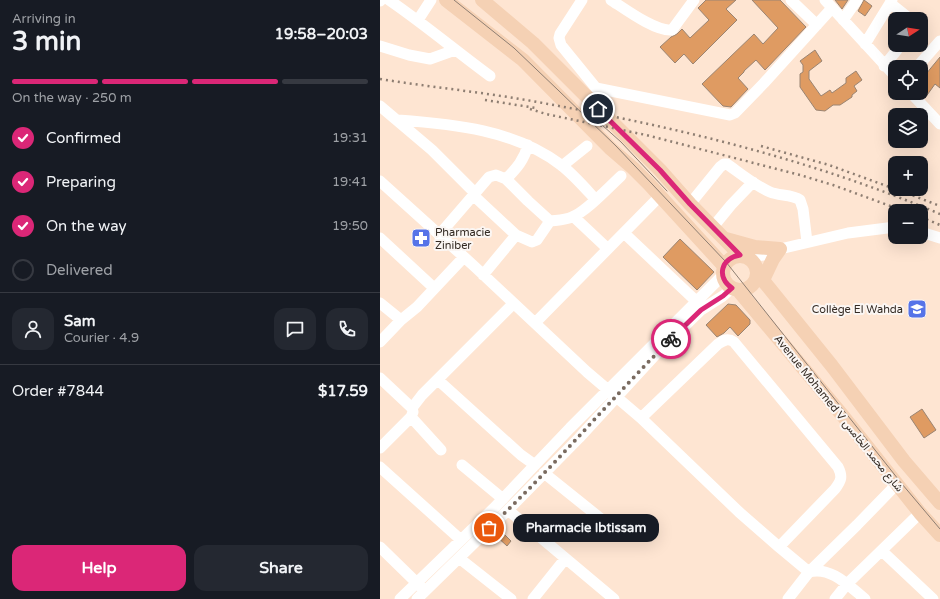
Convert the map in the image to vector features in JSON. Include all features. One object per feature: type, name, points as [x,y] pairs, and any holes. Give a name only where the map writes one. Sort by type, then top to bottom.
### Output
[{"type":"main road","points":[[446,0],[514,52],[611,149],[633,168],[660,196],[723,270],[727,285],[735,289],[748,288],[756,279],[753,267]]},
{"type":"main road","name":"Avenue Mohamed V شارع محمد الخامس","points":[[482,0],[533,43],[633,142],[690,204],[753,267],[832,366],[904,460],[938,498]]},
{"type":"main road","points":[[724,238],[755,248],[780,249]]},
{"type":"main road","points":[[723,270],[730,258],[753,267],[773,259],[780,249]]},
{"type":"main road","name":"Avenue Mohamed V شارع محمد الخامس","points":[[735,289],[920,513],[940,535]]},
{"type":"street","points":[[389,0],[418,20],[490,76]]},
{"type":"street","points":[[418,20],[430,0]]},
{"type":"street","points":[[582,0],[560,34],[559,38],[561,45],[596,88],[730,115],[735,113],[817,25],[829,4],[888,70]]},
{"type":"street","points":[[612,0],[647,23],[672,30],[694,0]]},
{"type":"street","points":[[791,0],[817,25]]},
{"type":"street","points":[[844,20],[857,0]]},
{"type":"street","points":[[865,44],[891,1],[903,12]]},
{"type":"street","points":[[923,60],[940,41]]},
{"type":"street","points":[[380,46],[409,55],[430,59],[455,50]]},
{"type":"street","points":[[884,66],[894,52]]},
{"type":"street","points":[[918,100],[940,124]]},
{"type":"street","points":[[380,106],[432,150],[516,235],[530,242],[534,242],[541,235],[550,221],[574,217],[596,200],[621,176]]},
{"type":"street","points":[[398,120],[433,122],[480,130],[528,145],[562,166],[596,200]]},
{"type":"street","points":[[506,179],[522,162],[528,145]]},
{"type":"street","points":[[562,166],[587,146]]},
{"type":"street","points":[[690,204],[703,186],[724,164],[727,164],[753,182],[771,192],[782,196],[795,197],[800,200],[803,209],[807,242]]},
{"type":"street","points":[[439,235],[486,180],[493,175],[506,179],[550,221]]},
{"type":"street","points":[[380,181],[587,372],[641,418],[779,547],[809,572]]},
{"type":"street","points":[[713,227],[753,182]]},
{"type":"street","points":[[535,323],[660,196]]},
{"type":"street","points":[[574,217],[608,249]]},
{"type":"street","points":[[753,267],[764,255],[780,249],[848,233],[888,228]]},
{"type":"street","points":[[624,233],[696,301]]},
{"type":"street","points":[[928,234],[940,238]]},
{"type":"street","points":[[483,275],[516,235]]},
{"type":"street","points":[[380,238],[434,288]]},
{"type":"street","points":[[380,342],[401,320],[417,307],[464,257]]},
{"type":"street","points":[[404,595],[419,596],[508,510],[544,473],[612,394],[639,360],[696,301],[723,270]]},
{"type":"street","points":[[404,595],[502,499],[534,465],[657,353],[701,310],[735,289]]},
{"type":"street","points":[[380,303],[401,320]]},
{"type":"street","points":[[380,448],[412,413],[422,395],[513,304]]},
{"type":"street","points":[[641,418],[718,344],[729,339],[734,342],[833,461],[841,474],[841,481],[835,489],[779,547]]},
{"type":"street","points":[[380,378],[412,413],[441,450]]},
{"type":"street","points":[[438,380],[534,465]]},
{"type":"street","points":[[462,466],[502,499]]},
{"type":"street","points":[[380,467],[461,540]]},
{"type":"street","points":[[544,473],[605,522]]},
{"type":"street","points":[[788,599],[809,572],[867,515],[896,483]]},
{"type":"street","points":[[508,510],[614,599]]},
{"type":"street","points":[[835,599],[847,584],[920,513]]},
{"type":"street","points":[[380,547],[416,582],[419,596]]},
{"type":"street","points":[[882,551],[933,599]]},
{"type":"street","points":[[460,558],[511,599]]},
{"type":"street","points":[[533,599],[565,558]]},
{"type":"street","points":[[809,572],[818,570],[827,571],[847,584],[865,599]]},
{"type":"building","points":[[706,0],[736,0],[726,9],[737,20],[693,64],[684,54],[675,63],[660,47],[682,29],[690,38],[709,20],[698,8]]},
{"type":"building","points":[[752,0],[780,0],[806,27],[765,70],[756,60],[744,71],[738,78],[748,89],[731,107],[723,106],[702,84],[754,34],[763,44],[778,28]]},
{"type":"building","points":[[835,0],[848,0],[842,9]]},
{"type":"building","points":[[864,0],[872,6],[865,16],[858,11]]},
{"type":"building","points":[[815,50],[822,61],[809,71],[809,79],[821,96],[830,90],[832,93],[846,83],[846,78],[856,71],[862,80],[854,86],[857,91],[852,95],[852,97],[840,105],[833,105],[825,111],[816,110],[800,87],[800,74],[803,72],[803,65],[800,61]]},
{"type":"building","points":[[940,57],[940,88],[935,84],[928,94],[928,72]]},
{"type":"building","points":[[420,233],[426,239],[419,247],[413,241]]},
{"type":"building","points":[[680,239],[714,272],[697,290],[663,257]]},
{"type":"building","points":[[728,304],[736,305],[750,320],[750,324],[738,336],[730,327],[717,337],[706,325]]},
{"type":"building","points":[[922,409],[936,430],[924,438],[910,417]]},
{"type":"building","points":[[500,530],[511,541],[507,546],[495,535]]},
{"type":"tram line","points":[[454,0],[514,48],[558,90],[616,146],[726,262],[902,484],[940,529]]},
{"type":"tram line","points":[[602,125],[621,142],[667,191]]},
{"type":"railway","points":[[380,79],[527,100],[598,113],[698,135],[796,162],[893,195],[940,214]]},
{"type":"railway","points":[[485,100],[536,108]]},
{"type":"railway","points":[[530,109],[546,114],[646,135],[800,175],[833,185],[888,205]]},
{"type":"railway","points":[[761,146],[829,165],[888,186]]},
{"type":"railway","points":[[914,196],[940,206]]},
{"type":"railway","points":[[928,220],[940,225]]},
{"type":"way so far","points":[[489,528],[579,438],[634,377],[671,339]]},
{"type":"place","name":"Pharmacie Ziniber","points":[[421,238]]},
{"type":"place","name":"Collège El Wahda","points":[[917,309]]},
{"type":"place","name":"Pharmacie Ibtissam","points":[[489,528]]},
{"type":"route","points":[[598,109],[633,142],[690,204],[740,255],[730,258],[722,270],[724,280],[727,285],[732,288],[723,296],[701,310],[671,339]]}]
